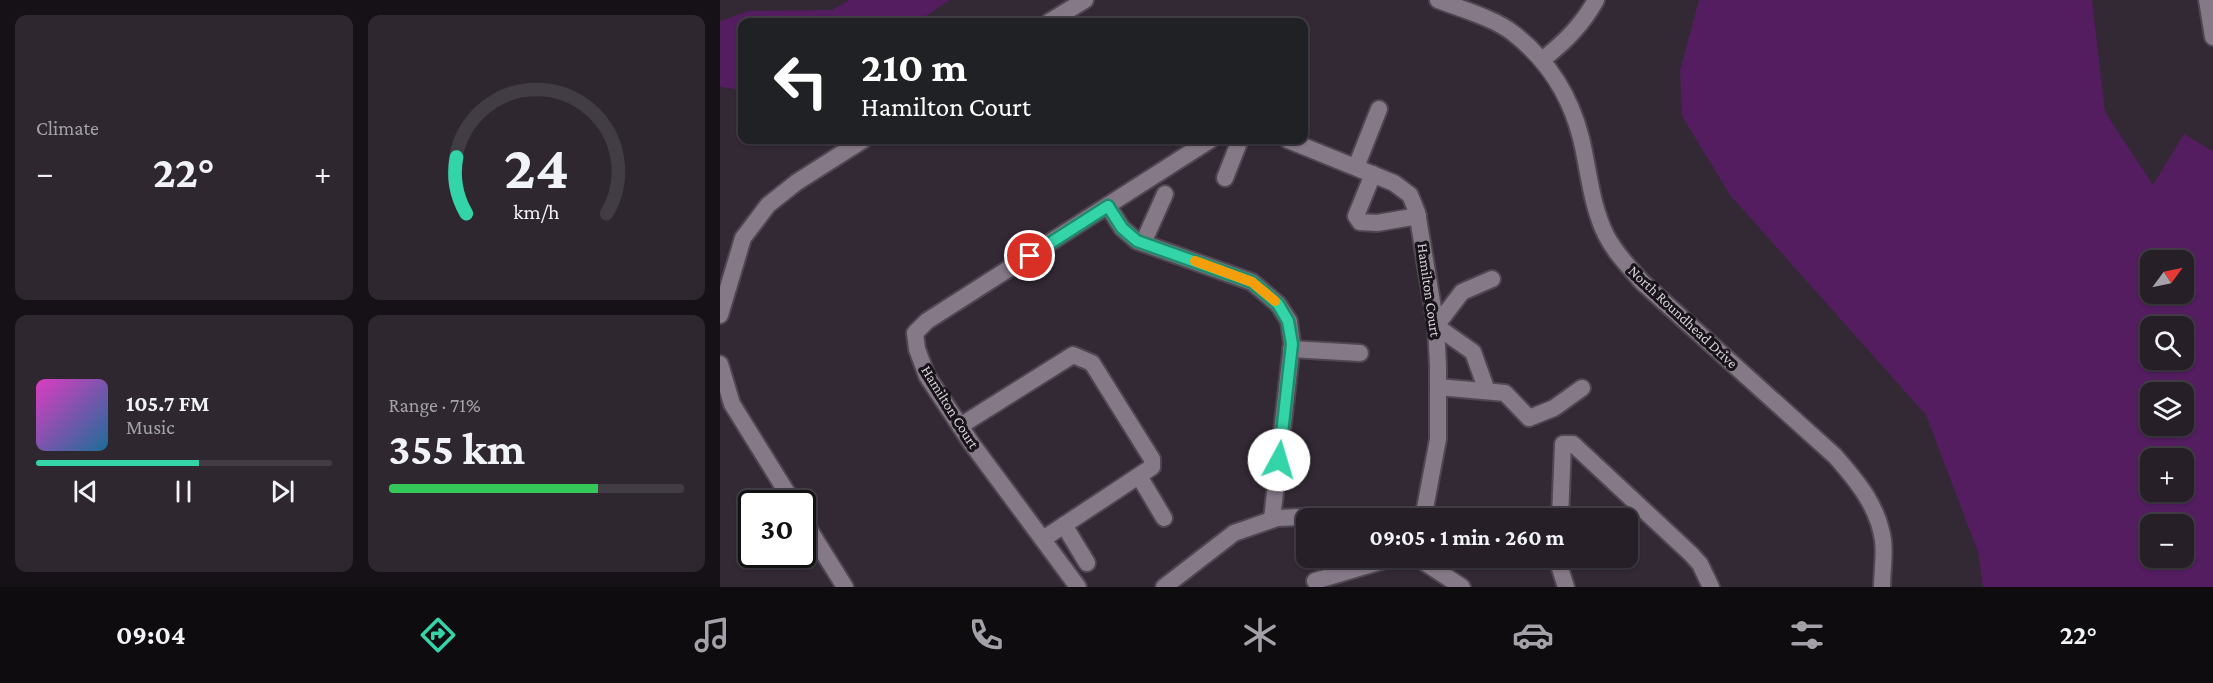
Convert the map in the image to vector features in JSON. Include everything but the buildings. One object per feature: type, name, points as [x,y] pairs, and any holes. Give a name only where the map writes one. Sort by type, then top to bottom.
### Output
[{"type":"street","points":[[1053,18],[1065,5],[1085,0]]},
{"type":"street","name":"North Roundhead Drive","points":[[1438,0],[1512,32],[1542,60],[1563,87],[1581,137],[1593,202],[1606,235],[1623,262],[1642,282],[1835,456],[1858,482],[1874,509],[1883,541],[1882,587]]},
{"type":"street","points":[[1542,60],[1567,40],[1586,18],[1596,0]]},
{"type":"street","points":[[2207,0],[2213,37]]},
{"type":"street","points":[[1356,167],[1379,109]]},
{"type":"street","points":[[720,315],[726,271],[743,238],[768,205],[797,182],[857,144]]},
{"type":"street","name":"Hamilton Court","points":[[1078,587],[960,426],[927,376],[917,349],[915,333],[927,321],[1204,144]]},
{"type":"street","points":[[1225,178],[1238,144]]},
{"type":"street","name":"Hamilton Court","points":[[1298,144],[1394,183],[1410,195],[1418,216],[1436,326],[1438,387],[1437,439],[1425,508]]},
{"type":"street","points":[[1373,174],[1356,216],[1360,222],[1377,223],[1418,216]]},
{"type":"street","points":[[1143,243],[1165,194]]},
{"type":"street","points":[[1108,206],[1122,228],[1137,241],[1252,282],[1278,304],[1288,321],[1291,349],[1272,519]]},
{"type":"street","points":[[1487,391],[1473,352],[1436,326],[1462,292],[1492,279]]},
{"type":"street","points":[[1291,349],[1360,352]]},
{"type":"street","points":[[960,426],[1073,355],[1092,363],[1152,459],[1152,467],[1043,539]]},
{"type":"street","points":[[720,364],[732,404],[785,490]]},
{"type":"street","points":[[1438,387],[1505,393],[1529,418],[1554,408],[1582,388]]},
{"type":"street","points":[[1560,508],[1563,444],[1573,444],[1691,554],[1700,564],[1711,587]]},
{"type":"street","points":[[1139,476],[1164,518]]},
{"type":"street","points":[[1164,587],[1234,532],[1272,519],[1296,518]]},
{"type":"street","points":[[1064,525],[1088,563]]},
{"type":"street","points":[[816,540],[845,587]]},
{"type":"street","points":[[1315,581],[1359,568]]},
{"type":"street","points":[[1434,568],[1462,587]]},
{"type":"street","points":[[1560,568],[1566,587]]},
{"type":"shaded area","points":[[850,0],[950,0],[923,18],[738,18],[738,89],[720,87],[720,21],[749,11],[832,10]]},
{"type":"shaded area","points":[[1699,0],[2092,0],[2105,112],[2153,185],[2184,134],[2213,151],[2213,587],[1983,587],[1978,552],[1926,415],[1730,195],[1682,116],[1680,70]]},
{"type":"slow traffic","points":[[1195,261],[1252,282],[1275,301]]},
{"type":"route","points":[[1030,256],[1108,206],[1122,228],[1137,241],[1252,282],[1270,295],[1288,321],[1292,344],[1279,460]]}]
